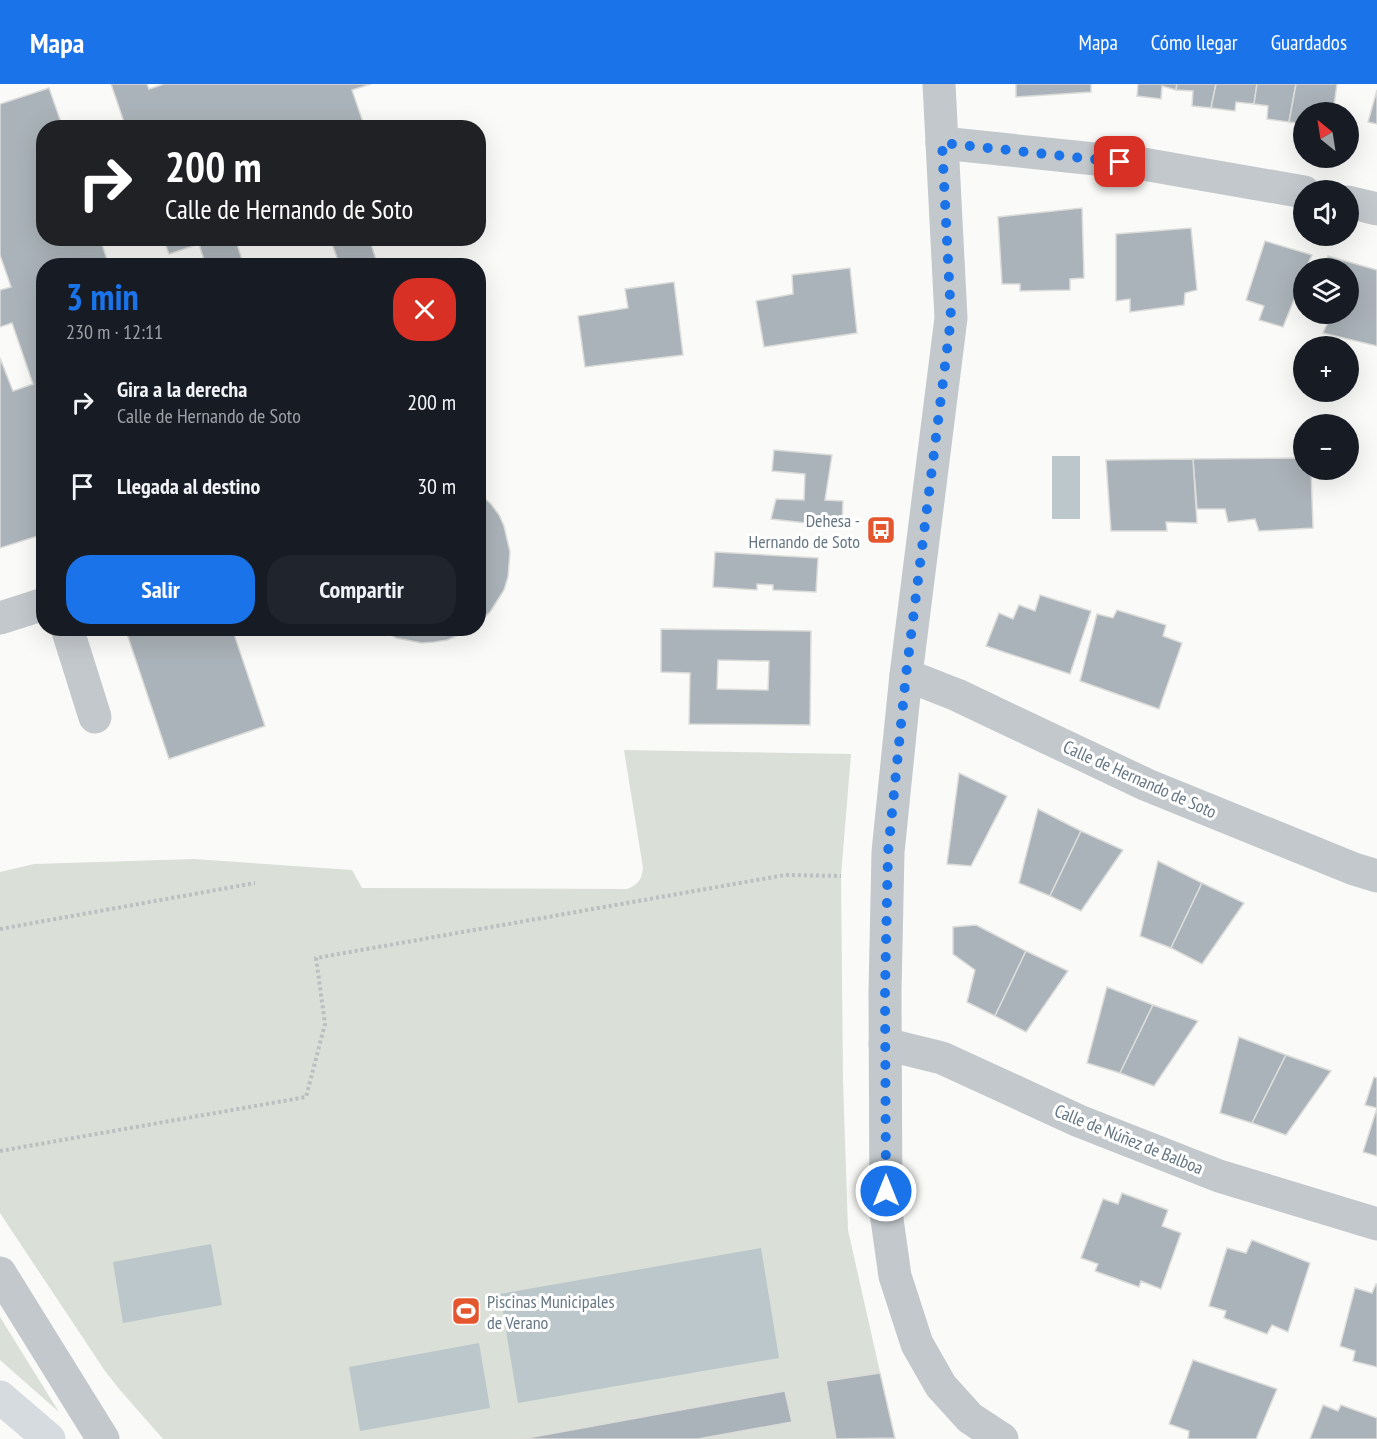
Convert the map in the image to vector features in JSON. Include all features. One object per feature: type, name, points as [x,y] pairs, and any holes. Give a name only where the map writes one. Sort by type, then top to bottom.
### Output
[{"type":"main road","points":[[0,1397],[49,1439]]},
{"type":"street","points":[[939,84],[951,318],[906,675],[888,852],[885,1044],[886,1212],[895,1275],[916,1344],[963,1428],[1002,1439]]},
{"type":"street","points":[[942,143],[1143,164],[1293,190]]},
{"type":"street","points":[[1359,205],[1377,209]]},
{"type":"street","points":[[0,618],[36,607]]},
{"type":"street","points":[[70,636],[95,717]]},
{"type":"street","name":"Calle de Hernando de Soto","points":[[906,675],[957,695],[1147,785],[1354,869],[1377,876]]},
{"type":"street","name":"Calle de Núñez de Balboa","points":[[885,1044],[942,1058],[1079,1120],[1220,1176],[1377,1224]]},
{"type":"street","points":[[0,1273],[103,1439]]},
{"type":"path","points":[[0,1150],[306,1097],[325,1024],[316,958],[785,875],[841,876]]},
{"type":"path","points":[[0,929],[255,883]]},
{"type":"shaded area","points":[[1052,456],[1080,456],[1080,519],[1052,519]]},
{"type":"shaded area","points":[[624,750],[851,754],[841,876],[843,1080],[848,1230],[895,1439],[163,1439],[105,1371],[0,1213],[0,872],[34,864],[194,859],[352,870],[362,888],[627,889],[639,881],[643,868]]},
{"type":"shaded area","points":[[211,1244],[222,1305],[123,1323],[113,1262]]},
{"type":"shaded area","points":[[761,1248],[779,1358],[518,1403],[500,1294]]},
{"type":"shaded area","points":[[0,1317],[59,1412],[0,1360]]},
{"type":"shaded area","points":[[479,1343],[490,1408],[360,1431],[349,1367]]},
{"type":"building","points":[[111,84],[147,84],[149,89],[164,84],[371,84],[352,90],[362,120],[123,120]]},
{"type":"building","points":[[1016,84],[1091,84],[1091,92],[1016,97]]},
{"type":"building","points":[[1138,84],[1177,84],[1176,90],[1162,86],[1161,99],[1137,96]]},
{"type":"building","points":[[1177,84],[1216,84],[1211,108],[1192,106],[1193,91],[1176,90]]},
{"type":"building","points":[[1216,84],[1257,84],[1254,104],[1236,102],[1235,111],[1211,108]]},
{"type":"building","points":[[1257,84],[1296,84],[1289,122],[1267,119],[1268,106],[1254,104]]},
{"type":"building","points":[[1296,84],[1337,84],[1334,102],[1293,102],[1293,123],[1289,122]]},
{"type":"building","points":[[49,88],[60,120],[36,120],[36,246],[103,246],[106,258],[36,258],[36,537],[0,548],[0,358],[13,391],[33,384],[12,323],[0,327],[0,290],[11,287],[0,255],[0,104]]},
{"type":"building","points":[[1377,90],[1377,124],[1368,122]]},
{"type":"building","points":[[1082,208],[1084,278],[1070,279],[1070,290],[1020,291],[1020,284],[1002,284],[998,217]]},
{"type":"building","points":[[1191,228],[1197,290],[1185,293],[1184,305],[1130,312],[1130,299],[1116,301],[1116,234]]},
{"type":"building","points":[[1265,241],[1312,255],[1311,258],[1293,258],[1293,302],[1283,327],[1259,320],[1264,306],[1246,300]]},
{"type":"building","points":[[166,246],[193,246],[169,254]]},
{"type":"building","points":[[200,246],[238,246],[241,258],[203,258]]},
{"type":"building","points":[[333,246],[372,246],[375,258],[337,258]]},
{"type":"building","points":[[1359,265],[1377,270],[1377,346],[1359,342],[1359,336],[1335,336],[1323,333],[1327,324],[1359,324]]},
{"type":"building","points":[[850,268],[857,333],[764,347],[756,301],[793,294],[792,275]]},
{"type":"building","points":[[674,282],[683,355],[585,367],[578,316],[628,308],[625,289]]},
{"type":"building","points":[[774,450],[832,455],[825,500],[843,501],[842,527],[771,519],[776,499],[804,500],[805,474],[772,471]]},
{"type":"building","points":[[1293,458],[1293,480],[1311,480],[1313,528],[1259,531],[1255,519],[1228,522],[1225,509],[1197,509],[1193,459]]},
{"type":"building","points":[[1193,459],[1197,523],[1166,522],[1167,531],[1111,531],[1106,460]]},
{"type":"building","points":[[486,499],[499,515],[510,552],[508,577],[504,590],[486,616]]},
{"type":"building","points":[[715,552],[818,558],[816,592],[773,590],[773,585],[757,584],[757,590],[713,587]]},
{"type":"building","points":[[1040,595],[1091,611],[1070,674],[986,646],[999,613],[1013,619],[1019,605],[1035,611]]},
{"type":"building","points":[[1117,610],[1166,625],[1163,636],[1182,643],[1159,709],[1080,681],[1097,614],[1113,618]]},
{"type":"building","points":[[661,629],[811,631],[810,725],[689,724],[690,673],[661,672]],"holes":[[[718,660],[769,661],[768,690],[717,689]]]},
{"type":"building","points":[[128,636],[235,636],[265,726],[169,759]]},
{"type":"building","points":[[392,636],[457,636],[447,640],[422,643]]},
{"type":"building","points":[[959,773],[1007,796],[971,866],[947,864]]},
{"type":"building","points":[[1038,809],[1081,831],[1050,896],[1019,883]]},
{"type":"building","points":[[1081,831],[1123,850],[1081,911],[1050,896]]},
{"type":"building","points":[[1158,861],[1202,883],[1171,948],[1140,936]]},
{"type":"building","points":[[1202,883],[1244,903],[1202,964],[1171,948]]},
{"type":"building","points":[[976,925],[1026,951],[995,1016],[967,1002],[975,970],[953,954],[953,927]]},
{"type":"building","points":[[1026,951],[1068,971],[1026,1032],[995,1016]]},
{"type":"building","points":[[1107,987],[1153,1005],[1120,1073],[1087,1063]]},
{"type":"building","points":[[1153,1005],[1198,1021],[1154,1086],[1120,1073]]},
{"type":"building","points":[[1239,1037],[1286,1055],[1252,1123],[1220,1113]]},
{"type":"building","points":[[1286,1055],[1331,1071],[1286,1135],[1252,1123]]},
{"type":"building","points":[[1374,1077],[1377,1078],[1377,1108],[1365,1105]]},
{"type":"building","points":[[1377,1108],[1377,1156],[1363,1152]]},
{"type":"building","points":[[1122,1193],[1168,1210],[1162,1226],[1181,1233],[1161,1289],[1141,1281],[1139,1287],[1095,1271],[1098,1264],[1081,1258],[1103,1199],[1118,1204]]},
{"type":"building","points":[[1252,1240],[1310,1263],[1288,1332],[1272,1325],[1267,1334],[1224,1318],[1226,1311],[1209,1306],[1227,1248],[1246,1253]]},
{"type":"building","points":[[1376,1284],[1377,1367],[1353,1361],[1355,1351],[1340,1346],[1355,1288],[1372,1293]]},
{"type":"building","points":[[1193,1360],[1277,1389],[1256,1439],[1188,1439],[1189,1431],[1169,1424]]},
{"type":"building","points":[[880,1373],[895,1438],[836,1439],[826,1381]]},
{"type":"building","points":[[785,1391],[792,1422],[698,1439],[522,1439]]},
{"type":"building","points":[[1323,1405],[1338,1411],[1341,1405],[1377,1418],[1377,1439],[1310,1439]]},
{"type":"place","name":"Dehesa - Hernando de Soto","points":[[881,530]]},
{"type":"place","name":"Piscinas Municipales de Verano","points":[[466,1311]]},
{"type":"route","points":[[886,1191],[885,992],[888,852],[906,675],[951,318],[942,143],[1120,162]]}]
